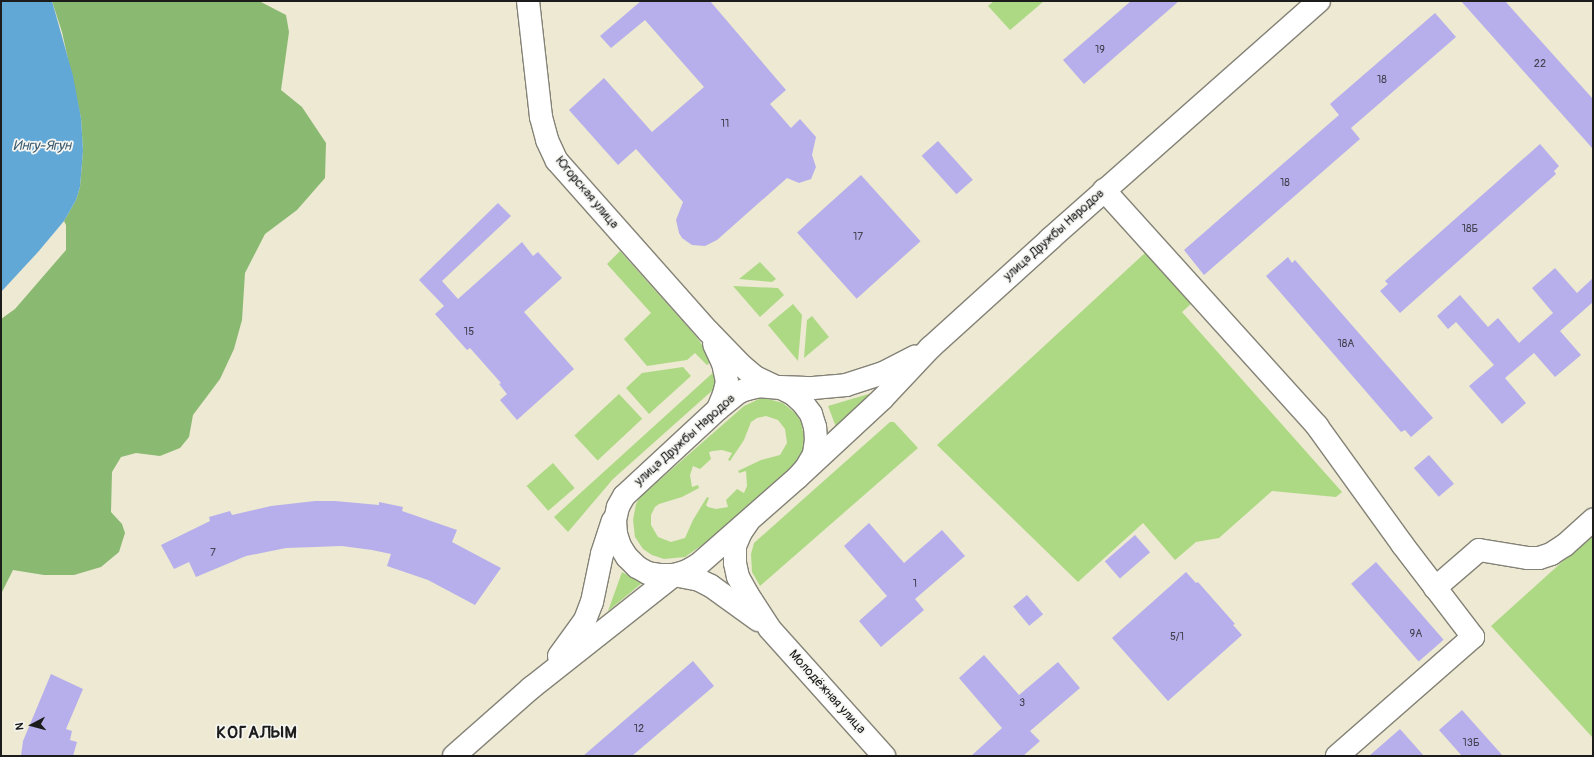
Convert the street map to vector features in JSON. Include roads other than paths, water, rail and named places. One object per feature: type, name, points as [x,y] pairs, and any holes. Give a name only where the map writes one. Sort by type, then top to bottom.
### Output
[{"type":"main road","name":"Югорская улица","points":[[528,1],[541,116],[547,140],[552,151],[570,176],[708,331]]},
{"type":"main road","name":"улица Дружбы Народов","points":[[797,478],[806,468],[814,454],[816,440],[815,427],[811,414],[803,403],[793,394],[774,386],[747,388],[739,392],[718,409],[633,486],[624,496],[618,507],[615,520],[616,534],[620,546],[627,558],[637,567],[648,573],[661,576],[674,575],[687,571],[699,564],[797,478],[883,398],[930,348],[1104,190],[1319,1]]},
{"type":"main road","points":[[1104,190],[1317,426],[1472,637],[1337,756]]},
{"type":"main road","points":[[708,331],[742,366],[755,376],[774,386],[812,388],[846,385],[883,373],[930,348]]},
{"type":"main road","points":[[708,331],[726,371],[727,382],[718,409]]},
{"type":"main road","points":[[531,688],[573,638],[585,620],[592,602],[607,537],[618,507]]},
{"type":"main road","points":[[751,518],[741,532],[735,546],[735,563],[738,577],[770,629]]},
{"type":"main road","points":[[1435,588],[1479,550],[1528,558],[1539,558],[1551,554],[1565,545],[1593,520]]},
{"type":"main road","points":[[674,575],[699,580],[712,586],[770,629]]},
{"type":"main road","name":"улица Дружбы Народов","points":[[454,756],[531,688],[674,575]]},
{"type":"main road","name":"Молодёжная улица","points":[[770,629],[884,756]]},
{"type":"water","name":"Ингу-Ягун","points":[[1,1],[52,1],[73,76],[81,118],[83,151],[80,187],[76,200],[64,221],[1,292]]},
{"type":"district","name":"КОГАЛЫМ","points":[[257,733]]}]
